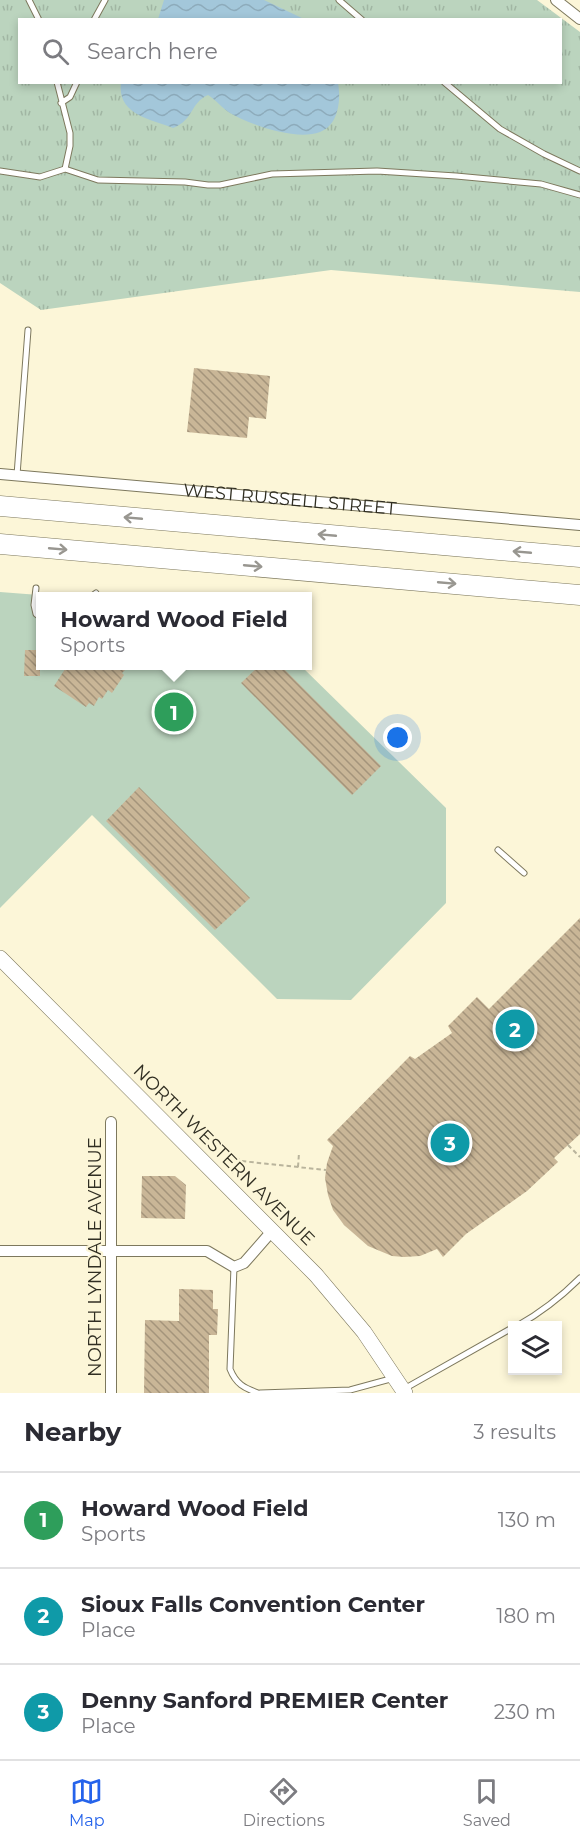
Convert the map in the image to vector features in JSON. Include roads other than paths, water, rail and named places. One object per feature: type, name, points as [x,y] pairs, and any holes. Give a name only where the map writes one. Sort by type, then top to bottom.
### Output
[{"type":"highway","name":"WEST RUSSELL STREET","points":[[0,506],[580,557]]},
{"type":"highway","points":[[0,544],[580,595]]},
{"type":"street","points":[[556,0],[580,18]]},
{"type":"street","name":"WEST RUSSELL STREET","points":[[0,474],[580,525]]},
{"type":"street","name":"NORTH WESTERN AVENUE","points":[[0,958],[273,1231],[344,1306],[401,1387]]},
{"type":"street","name":"NORTH LYNDALE AVENUE","points":[[111,1122],[111,1393]]},
{"type":"street","points":[[0,1251],[207,1251],[234,1267],[244,1263],[273,1231]]},
{"type":"lane","points":[[29,0],[38,18]]},
{"type":"lane","points":[[95,18],[105,0]]},
{"type":"lane","points":[[339,0],[360,18]]},
{"type":"lane","points":[[57,84],[70,133],[65,169]]},
{"type":"lane","points":[[61,103],[70,96],[76,84]]},
{"type":"lane","points":[[446,84],[500,129],[580,171]]},
{"type":"lane","points":[[0,171],[40,177],[65,169],[98,180],[185,182],[208,185],[220,185],[272,174],[377,171],[542,184],[580,195]]},
{"type":"lane","points":[[17,476],[28,330]]},
{"type":"lane","points":[[36,588],[34,605],[36,614]]},
{"type":"lane","points":[[498,850],[524,873]]},
{"type":"lane","points":[[234,1267],[230,1369],[234,1379],[243,1388],[259,1393],[401,1387],[508,1331]]},
{"type":"lane","points":[[526,1321],[558,1300],[580,1278]]},
{"type":"water","points":[[164,0],[264,0],[302,18],[158,18]]},
{"type":"water","points":[[121,84],[338,84],[339,104],[335,118],[326,129],[299,135],[250,122],[230,113],[208,95],[198,102],[185,121],[173,128],[136,114],[124,102]]},
{"type":"place","name":"Howard Wood Field","points":[[174,712]]},
{"type":"place","name":"Sioux Falls Convention Center","points":[[515,1029]]},
{"type":"place","name":"Denny Sanford PREMIER Center","points":[[450,1143]]}]
